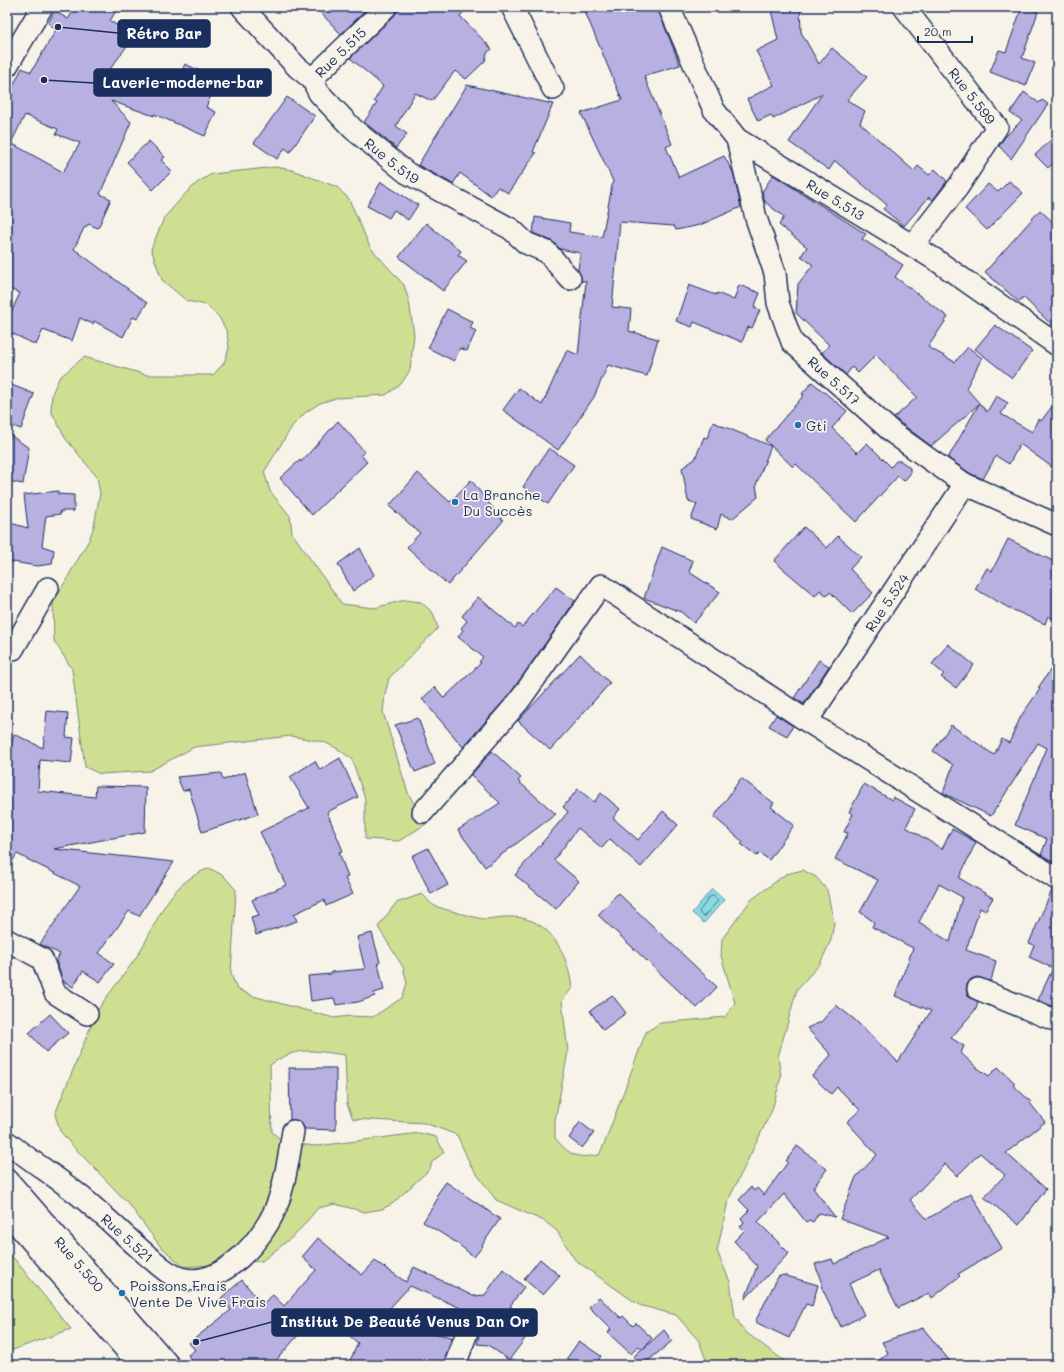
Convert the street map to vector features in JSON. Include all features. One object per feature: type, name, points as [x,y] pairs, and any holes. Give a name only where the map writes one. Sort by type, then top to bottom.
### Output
[{"type":"main road","name":"Rue 5.500","points":[[7,1180],[168,1365]]},
{"type":"main road","name":"Rue 5.500","points":[[7,1212],[140,1365]]},
{"type":"street","points":[[7,66],[42,7]]},
{"type":"street","name":"Rue 5.519","points":[[242,7],[298,67],[312,79],[320,94],[354,129],[406,173],[511,229],[526,243],[547,252],[570,279]]},
{"type":"street","name":"Rue 5.515","points":[[312,79],[386,7]]},
{"type":"street","points":[[512,7],[553,89]]},
{"type":"street","name":"Rue 5.513","points":[[669,7],[714,110],[737,139],[913,245],[1057,345]]},
{"type":"street","name":"Rue 5.599","points":[[904,7],[997,127],[958,187],[913,245]]},
{"type":"street","name":"Rue 5.517","points":[[737,139],[756,218],[775,273],[778,303],[792,342],[893,433],[965,484],[1057,525]]},
{"type":"street","name":"Rue 5.524","points":[[807,721],[965,484]]},
{"type":"street","points":[[423,812],[519,701],[601,585],[807,721],[1057,879]]},
{"type":"street","points":[[7,650],[13,649],[48,588]]},
{"type":"street","points":[[7,940],[42,959],[55,994],[87,1014]]},
{"type":"street","points":[[978,989],[1057,1021]]},
{"type":"street","name":"Rue 5.521","points":[[7,1142],[84,1199],[163,1269],[181,1278],[198,1279],[215,1275],[229,1266],[257,1241],[270,1221],[278,1202],[293,1131]]},
{"type":"street","points":[[455,1365],[470,1324]]},
{"type":"green space","points":[[276,167],[292,170],[337,187],[349,199],[370,247],[404,285],[409,301],[414,335],[410,370],[401,384],[386,395],[336,398],[320,403],[306,412],[293,425],[264,472],[270,491],[290,516],[292,533],[342,604],[374,608],[405,600],[421,602],[433,613],[438,628],[389,678],[385,694],[383,712],[408,793],[426,824],[399,841],[365,839],[365,799],[352,759],[338,749],[324,742],[291,736],[194,747],[150,771],[100,774],[85,767],[72,669],[54,641],[53,603],[89,540],[94,526],[100,493],[97,477],[66,439],[51,411],[52,394],[59,378],[84,357],[147,375],[213,375],[224,363],[229,348],[227,332],[219,317],[206,305],[187,301],[162,280],[151,249],[164,218],[198,182],[212,174]]},
{"type":"green space","points":[[209,868],[224,876],[236,890],[231,974],[237,989],[253,996],[334,1018],[350,1016],[373,1017],[402,998],[407,983],[403,967],[378,927],[396,903],[422,894],[433,905],[442,908],[483,919],[509,917],[526,919],[538,924],[547,931],[562,951],[570,976],[572,988],[562,1001],[568,1052],[555,1120],[555,1138],[569,1152],[578,1156],[599,1155],[646,1032],[660,1023],[725,1017],[735,1003],[721,956],[722,939],[751,900],[786,874],[803,870],[816,877],[827,890],[834,923],[831,940],[820,964],[797,989],[778,1057],[781,1077],[772,1110],[728,1201],[717,1251],[730,1282],[735,1317],[744,1331],[790,1365],[708,1365],[699,1341],[676,1315],[639,1305],[575,1260],[557,1231],[544,1221],[496,1200],[471,1166],[457,1135],[425,1123],[353,1119],[347,1104],[345,1055],[315,1051],[298,1052],[289,1054],[270,1065],[272,1132],[285,1143],[317,1146],[419,1133],[436,1137],[444,1152],[432,1162],[430,1169],[392,1204],[382,1209],[365,1212],[335,1204],[318,1208],[296,1234],[262,1261],[184,1267],[160,1246],[128,1203],[70,1143],[60,1131],[55,1114],[97,1011],[137,956],[158,916],[173,894],[182,884]]},
{"type":"green space","points":[[7,1250],[71,1329],[7,1352]]},
{"type":"water","points":[[712,889],[724,900],[704,923],[692,913]]},
{"type":"building","points":[[76,7],[118,7],[110,21],[123,29],[118,39],[127,46],[108,72],[172,92],[185,64],[218,79],[206,107],[216,112],[205,136],[154,114],[154,116],[111,101],[131,122],[100,194],[111,199],[98,228],[88,224],[86,227],[85,226],[74,249],[147,303],[137,319],[133,317],[123,337],[94,321],[93,324],[80,318],[72,341],[43,330],[36,345],[7,331],[7,321],[20,293],[7,288],[7,98],[22,68],[31,72],[56,30],[48,23],[55,11],[68,19]],"holes":[[[25,115],[58,129],[56,134],[80,143],[63,172],[11,143]]]},
{"type":"building","points":[[315,7],[369,7],[341,34]]},
{"type":"building","points":[[398,7],[468,7],[460,16],[492,49],[487,53],[485,61],[466,79],[455,71],[432,101],[415,93],[396,126],[407,134],[396,148],[364,122],[377,103],[374,101],[383,86],[350,58],[394,16]]},
{"type":"building","points":[[583,7],[657,7],[680,65],[644,76],[672,144],[666,147],[679,177],[724,156],[733,172],[741,207],[700,225],[676,230],[674,226],[620,222],[612,307],[631,309],[629,331],[658,339],[647,376],[608,365],[594,397],[558,450],[503,410],[519,388],[542,405],[567,350],[578,355],[586,281],[582,281],[578,270],[580,253],[560,249],[552,241],[533,233],[535,217],[570,223],[569,232],[602,237],[613,181],[581,113],[622,100]]},
{"type":"building","points":[[783,7],[800,7],[801,32],[819,64],[832,48],[867,77],[847,100],[865,111],[860,123],[914,171],[918,166],[929,175],[935,169],[947,181],[933,200],[929,197],[904,226],[883,209],[887,205],[835,161],[829,170],[789,142],[822,94],[773,119],[771,115],[758,121],[747,99],[774,85],[756,51],[778,40],[771,10]]},
{"type":"building","points":[[1022,7],[1038,12],[1022,58],[1035,63],[1026,86],[990,72],[999,50],[1006,52]]},
{"type":"building","points":[[467,85],[553,104],[533,152],[536,153],[508,193],[498,187],[491,196],[460,173],[453,184],[418,165]]},
{"type":"building","points":[[1024,92],[1039,103],[1042,100],[1048,104],[1011,159],[999,146],[1004,138],[1022,120],[1010,113]]},
{"type":"building","points":[[287,97],[315,116],[290,152],[285,148],[277,159],[254,143]]},
{"type":"building","points":[[1057,134],[1057,159],[1048,168],[1035,155]]},
{"type":"building","points":[[149,141],[165,157],[161,160],[172,171],[153,190],[127,162]]},
{"type":"building","points":[[773,175],[866,234],[862,239],[903,265],[895,277],[948,317],[928,347],[955,362],[968,347],[982,358],[966,388],[987,412],[996,396],[1008,403],[1001,414],[1032,432],[1038,419],[1041,421],[1057,400],[1057,460],[1052,467],[1020,444],[1009,464],[996,456],[983,479],[971,474],[948,458],[979,404],[931,446],[894,418],[917,397],[876,355],[858,373],[852,367],[846,375],[822,353],[829,345],[796,313],[798,284],[813,265],[801,256],[807,247],[779,225],[784,217],[765,202],[762,192]]},
{"type":"building","points":[[1009,181],[1023,193],[987,230],[965,209],[988,184],[998,192]]},
{"type":"building","points":[[381,182],[418,205],[408,220],[394,210],[389,218],[367,206]]},
{"type":"building","points":[[1040,210],[1057,226],[1057,330],[1023,297],[1019,302],[985,272]]},
{"type":"building","points":[[426,223],[461,251],[458,255],[467,261],[443,291],[399,257]]},
{"type":"building","points":[[689,285],[716,295],[717,293],[734,300],[739,285],[760,293],[754,308],[760,310],[752,328],[748,327],[742,342],[694,322],[692,327],[676,321]]},
{"type":"building","points":[[447,309],[473,322],[470,328],[476,331],[467,351],[460,348],[454,361],[428,348]]},
{"type":"building","points":[[995,325],[1032,351],[1012,378],[975,349]]},
{"type":"building","points":[[812,382],[847,411],[832,428],[857,453],[867,443],[891,467],[896,461],[901,461],[910,468],[910,474],[904,481],[898,476],[856,522],[796,464],[793,467],[765,440],[804,395],[802,394]]},
{"type":"building","points":[[7,383],[34,394],[21,429],[7,424]]},
{"type":"building","points":[[338,421],[365,452],[361,455],[367,462],[312,515],[280,478],[300,460],[301,462]]},
{"type":"building","points":[[713,422],[771,446],[756,485],[758,497],[732,519],[721,514],[717,529],[691,519],[697,504],[688,501],[682,468],[695,459],[704,437],[707,438]]},
{"type":"building","points":[[10,435],[29,448],[23,484],[7,481],[7,449]]},
{"type":"building","points":[[549,448],[574,465],[548,504],[523,487]]},
{"type":"building","points":[[418,473],[450,502],[471,480],[503,521],[448,585],[407,547],[420,533],[389,506]]},
{"type":"building","points":[[58,491],[58,494],[74,495],[74,511],[60,511],[61,514],[46,516],[42,546],[54,550],[52,564],[37,566],[7,561],[7,522],[28,528],[24,495]]},
{"type":"building","points":[[804,527],[827,548],[838,536],[861,557],[850,569],[873,593],[852,614],[830,592],[827,596],[820,590],[815,596],[774,561]]},
{"type":"building","points":[[1008,539],[1057,563],[1057,621],[1048,616],[1045,624],[1009,608],[975,589],[987,568],[992,571]]},
{"type":"building","points":[[662,547],[693,561],[689,572],[720,592],[694,623],[681,612],[644,598]]},
{"type":"building","points":[[360,548],[374,575],[353,591],[338,564]]},
{"type":"building","points":[[556,587],[575,601],[510,694],[463,747],[422,699],[435,687],[444,698],[481,663],[479,662],[483,657],[458,637],[463,630],[461,628],[467,621],[462,616],[478,597],[515,628],[518,624],[522,627]]},
{"type":"building","points":[[948,644],[974,665],[956,688],[941,677],[944,674],[932,664]]},
{"type":"building","points":[[580,654],[610,683],[550,750],[518,721]]},
{"type":"building","points":[[819,660],[829,666],[804,704],[794,698]]},
{"type":"building","points":[[1057,660],[1057,863],[1041,855],[1047,839],[1015,825],[1047,748],[1038,743],[991,816],[943,793],[953,765],[933,751],[951,725],[994,755],[1002,739],[1009,743],[1021,716],[1040,689],[1038,688]]},
{"type":"building","points":[[47,711],[68,713],[66,737],[74,738],[71,763],[40,760],[38,791],[95,797],[96,786],[146,787],[145,832],[54,849],[174,862],[139,916],[129,911],[99,953],[114,964],[100,982],[83,971],[73,987],[63,981],[56,961],[60,954],[40,944],[80,886],[17,854],[7,870],[7,761],[14,734],[43,748]]},
{"type":"building","points":[[776,715],[793,726],[787,736],[769,726]]},
{"type":"building","points":[[418,718],[435,764],[415,772],[395,725]]},
{"type":"building","points":[[492,751],[521,778],[518,781],[556,814],[485,867],[458,830],[500,803],[471,775]]},
{"type":"building","points":[[340,758],[358,797],[327,812],[343,851],[339,852],[348,877],[345,878],[353,894],[326,906],[324,900],[294,914],[297,921],[256,935],[251,917],[259,915],[252,900],[286,885],[260,832],[309,808],[290,777],[315,761],[320,770]]},
{"type":"building","points":[[245,772],[258,814],[202,832],[189,789],[183,791],[177,777],[221,773],[223,780]]},
{"type":"building","points":[[741,778],[774,803],[771,807],[794,825],[769,860],[760,853],[757,856],[741,844],[743,842],[714,817]]},
{"type":"building","points":[[864,784],[892,800],[893,797],[915,809],[906,827],[942,849],[952,829],[976,842],[959,878],[993,898],[985,911],[980,908],[966,950],[996,961],[991,981],[977,977],[971,979],[967,984],[966,990],[968,996],[978,1002],[976,1009],[951,1038],[964,1046],[961,1053],[976,1067],[989,1076],[998,1067],[1015,1083],[1013,1085],[1031,1102],[1030,1103],[1045,1122],[1006,1153],[1046,1189],[1019,1225],[984,1197],[1005,1175],[980,1153],[957,1176],[945,1164],[910,1200],[927,1219],[971,1193],[1002,1248],[958,1274],[960,1276],[932,1298],[929,1293],[898,1308],[879,1270],[849,1284],[864,1315],[841,1327],[821,1286],[823,1287],[815,1264],[832,1259],[834,1264],[889,1237],[840,1219],[856,1177],[877,1155],[847,1122],[860,1110],[837,1087],[831,1094],[812,1076],[831,1055],[807,1028],[821,1022],[836,1005],[855,1020],[898,1062],[931,1011],[895,996],[913,948],[872,927],[874,922],[860,912],[878,880],[835,859],[848,833],[844,832],[853,814],[849,812]],"holes":[[[939,884],[962,897],[950,942],[919,922]]]},
{"type":"building","points":[[578,789],[594,802],[601,793],[620,809],[613,818],[638,840],[663,811],[678,825],[641,867],[610,839],[602,848],[578,828],[554,860],[579,881],[556,909],[515,875],[568,812],[563,807]]},
{"type":"building","points":[[428,848],[448,885],[431,894],[412,856]]},
{"type":"building","points":[[1052,890],[1057,891],[1057,1008],[1038,1000],[1053,968],[1029,957],[1034,945],[1029,943]]},
{"type":"building","points":[[618,893],[717,987],[697,1008],[598,915]]},
{"type":"building","points":[[372,933],[380,962],[378,963],[384,990],[374,993],[375,996],[358,1002],[336,1005],[334,998],[311,1001],[308,976],[365,969],[357,937]]},
{"type":"building","points":[[612,995],[626,1013],[603,1030],[590,1011]]},
{"type":"building","points":[[50,1014],[68,1033],[46,1052],[29,1033]]},
{"type":"building","points":[[289,1068],[336,1068],[336,1130],[305,1129],[300,1122],[290,1120]]},
{"type":"building","points":[[580,1122],[594,1133],[582,1148],[569,1138]]},
{"type":"building","points":[[797,1146],[827,1169],[813,1188],[835,1217],[819,1213],[813,1222],[809,1220],[806,1222],[784,1194],[758,1222],[789,1253],[745,1299],[757,1266],[734,1241],[745,1230],[740,1227],[744,1222],[741,1218],[749,1210],[739,1200],[751,1187],[754,1191],[757,1188],[764,1195],[788,1162],[786,1161]]},
{"type":"building","points":[[446,1182],[500,1219],[482,1245],[483,1246],[474,1257],[457,1243],[423,1222],[438,1198],[436,1196]]},
{"type":"building","points":[[318,1238],[362,1275],[375,1261],[406,1282],[414,1267],[473,1296],[485,1295],[503,1269],[524,1287],[510,1306],[512,1307],[504,1319],[527,1336],[509,1360],[488,1345],[477,1344],[482,1322],[479,1316],[410,1286],[377,1322],[421,1329],[420,1331],[452,1337],[443,1365],[348,1365],[358,1343],[318,1309],[299,1330],[301,1332],[272,1365],[194,1365],[188,1355],[195,1350],[189,1343],[231,1310],[221,1298],[242,1280],[262,1304],[273,1295],[284,1306],[316,1270],[302,1257]]},
{"type":"building","points":[[540,1259],[560,1276],[543,1295],[524,1279]]},
{"type":"building","points":[[783,1275],[818,1285],[812,1306],[806,1304],[789,1338],[755,1322],[778,1277]]},
{"type":"building","points":[[599,1297],[621,1318],[623,1316],[633,1326],[636,1323],[652,1338],[643,1349],[664,1330],[672,1341],[643,1365],[640,1365],[633,1357],[642,1349],[638,1346],[631,1354],[608,1333],[611,1329],[589,1307]]},
{"type":"building","points":[[923,1328],[953,1365],[873,1365],[888,1353],[882,1342]]},
{"type":"building","points":[[579,1341],[601,1356],[595,1365],[577,1365],[567,1358]]},
{"type":"waterway","points":[[520,12],[542,7]]},
{"type":"place","name":"Rétro Bar","points":[[58,27]]},
{"type":"place","name":"Laverie-moderne-bar","points":[[44,80]]},
{"type":"place","name":"Gti","points":[[798,425]]},
{"type":"place","name":"La Branche Du Succès","points":[[455,502]]},
{"type":"place","name":"Poissons Frais Vente De Vive Frais","points":[[122,1293]]},
{"type":"place","name":"Institut De Beauté Venus Dan Or","points":[[196,1342]]}]
